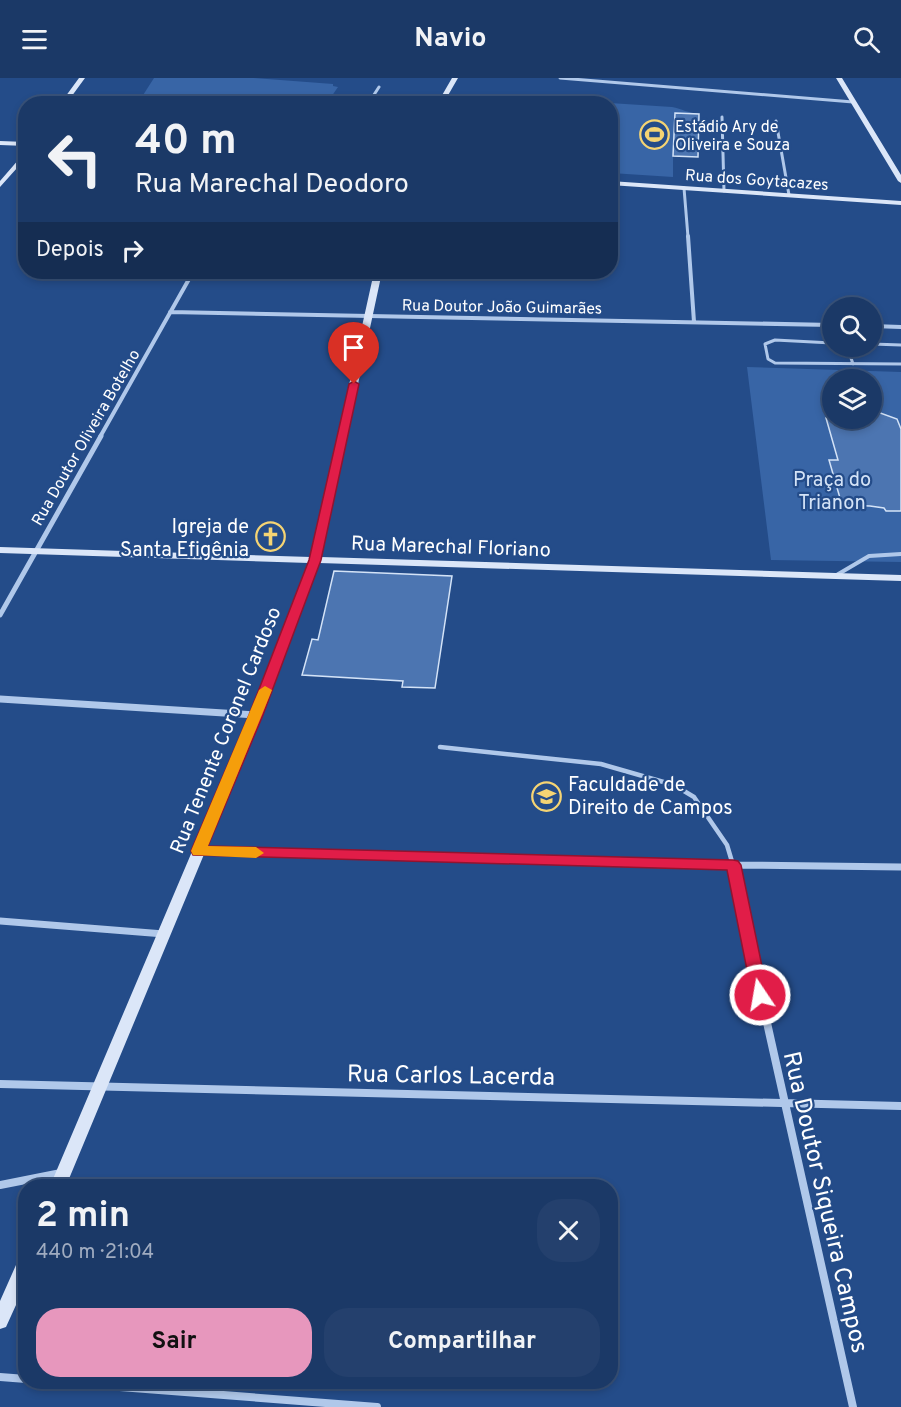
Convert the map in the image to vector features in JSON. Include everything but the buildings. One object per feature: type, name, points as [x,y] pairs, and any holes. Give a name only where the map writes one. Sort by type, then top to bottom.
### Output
[{"type":"main road","points":[[69,96],[82,78]]},
{"type":"main road","points":[[445,96],[455,78]]},
{"type":"main road","points":[[839,78],[901,181]]},
{"type":"main road","points":[[0,143],[18,144]]},
{"type":"main road","points":[[0,185],[18,163]]},
{"type":"main road","name":"Rua dos Goytacazes","points":[[618,184],[901,203]]},
{"type":"main road","name":"Rua Tenente Coronel Cardoso","points":[[61,1179],[256,715],[315,560],[376,279]]},
{"type":"main road","name":"Rua Marechal Floriano","points":[[0,550],[901,578]]},
{"type":"main road","points":[[0,1321],[18,1280]]},
{"type":"street","points":[[560,78],[853,102]]},
{"type":"street","points":[[655,78],[655,85]]},
{"type":"street","points":[[373,96],[379,87]]},
{"type":"street","points":[[722,117],[724,191]]},
{"type":"street","points":[[776,122],[789,195]]},
{"type":"street","points":[[684,188],[694,322]]},
{"type":"street","name":"Rua Doutor Oliveira Botelho","points":[[0,615],[34,551],[190,279]]},
{"type":"street","name":"Rua Doutor João Guimarães","points":[[170,312],[822,325]]},
{"type":"street","points":[[882,326],[901,327]]},
{"type":"street","points":[[0,699],[256,715]]},
{"type":"street","points":[[198,851],[733,865],[901,867]]},
{"type":"street","name":"Rua Doutor Siqueira Campos","points":[[733,865],[783,1103],[853,1407]]},
{"type":"street","points":[[0,921],[165,934]]},
{"type":"street","name":"Rua Carlos Lacerda","points":[[0,1084],[901,1106]]},
{"type":"street","points":[[32,1179],[64,1173]]},
{"type":"street","points":[[0,1185],[18,1182]]},
{"type":"street","points":[[0,1377],[18,1378]]},
{"type":"street","points":[[145,1389],[377,1407]]},
{"type":"lane","points":[[822,342],[775,340],[765,344],[768,358],[775,363],[901,364]]},
{"type":"lane","points":[[882,344],[901,345]]},
{"type":"lane","points":[[851,357],[853,364]]},
{"type":"lane","points":[[836,576],[869,556],[901,554]]},
{"type":"lane","points":[[440,747],[601,764],[674,785],[694,797],[726,845],[733,865]]},
{"type":"green space","points":[[154,78],[254,78],[333,84],[338,87],[332,96],[142,96]]},
{"type":"green space","name":"Estádio Ary de Oliveira e Souza","points":[[468,94],[499,96],[460,96]]},
{"type":"green space","name":"Estádio Ary de Oliveira e Souza","points":[[618,104],[672,107],[699,114],[698,157],[673,156],[673,177],[618,173]]},
{"type":"green space","name":"Praça do Trianon","points":[[747,367],[822,369],[822,429],[882,429],[882,371],[901,372],[901,562],[771,560]]},
{"type":"slow traffic","points":[[256,853],[198,851],[265,690]]},
{"type":"place","name":"Estádio Ary de Oliveira e Souza","points":[[654,135]]},
{"type":"place","name":"Igreja de Santa Efigênia","points":[[270,537]]},
{"type":"place","name":"Faculdade de Direito de Campos","points":[[547,796]]},
{"type":"route","points":[[354,384],[315,560],[256,715],[198,851],[733,865],[760,995]]}]
